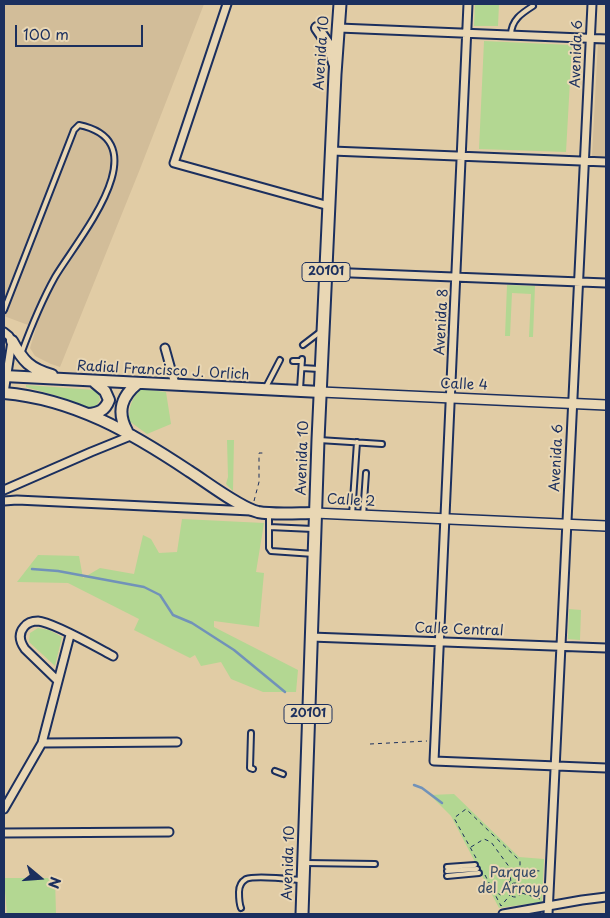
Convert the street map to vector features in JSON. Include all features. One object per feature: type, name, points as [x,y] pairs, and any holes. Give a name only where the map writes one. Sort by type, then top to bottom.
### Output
[{"type":"main road","name":"Avenida 10","points":[[302,914],[320,392],[340,4]]},
{"type":"main road","points":[[336,68],[330,47],[317,28],[328,31],[339,28]]},
{"type":"main road","points":[[12,341],[21,356],[34,369],[67,380]]},
{"type":"main road","name":"Radial Francisco J. Orlich","points":[[5,376],[320,392]]},
{"type":"main road","points":[[87,414],[99,412],[104,408],[108,400],[105,391],[92,380]]},
{"type":"main road","points":[[130,433],[123,424],[123,403],[126,394],[138,382]]},
{"type":"main road","points":[[4,393],[50,401],[87,414],[130,433],[232,499],[254,510]]},
{"type":"main road","name":"Calle 2","points":[[254,510],[316,514]]},
{"type":"street","points":[[227,4],[174,163],[329,206]]},
{"type":"street","name":"Avenida 8","points":[[468,4],[434,762],[555,766]]},
{"type":"street","name":"Avenida 6","points":[[548,914],[572,403],[586,161],[592,4]]},
{"type":"street","points":[[339,28],[606,38]]},
{"type":"street","points":[[332,151],[606,162]]},
{"type":"street","points":[[326,272],[606,283]]},
{"type":"street","points":[[4,332],[10,336],[12,341],[5,376],[4,393]]},
{"type":"street","points":[[166,348],[174,384]]},
{"type":"street","name":"Calle 4","points":[[320,392],[606,405]]},
{"type":"street","points":[[4,490],[130,433]]},
{"type":"street","points":[[15,485],[10,490],[10,494],[12,499],[17,500]]},
{"type":"street","name":"Calle 2","points":[[4,501],[254,510]]},
{"type":"street","name":"Calle 2","points":[[316,514],[606,526]]},
{"type":"street","points":[[58,681],[25,649],[20,636],[25,625],[38,621],[51,625],[113,656]]},
{"type":"street","points":[[4,809],[42,743],[70,635]]},
{"type":"street","name":"Calle Central","points":[[311,637],[606,648]]},
{"type":"street","points":[[42,743],[137,746],[177,742]]},
{"type":"street","points":[[555,766],[606,768]]},
{"type":"street","points":[[4,833],[169,832]]},
{"type":"street","points":[[503,914],[606,897]]},
{"type":"lane","points":[[511,35],[511,30],[518,16],[533,6]]},
{"type":"lane","points":[[4,310],[74,130],[79,125],[97,131],[107,138],[114,151],[115,167],[111,182],[83,234],[56,275],[34,316],[21,356]]},
{"type":"lane","points":[[303,345],[324,329]]},
{"type":"lane","points":[[265,389],[280,360]]},
{"type":"lane","points":[[293,361],[302,360],[300,391]]},
{"type":"lane","points":[[302,368],[322,369]]},
{"type":"lane","points":[[318,440],[382,444]]},
{"type":"lane","points":[[352,515],[357,442]]},
{"type":"lane","points":[[363,516],[366,473]]},
{"type":"lane","points":[[269,512],[269,548],[271,551],[314,554]]},
{"type":"lane","points":[[269,527],[315,529]]},
{"type":"lane","points":[[251,733],[250,768],[253,769]]},
{"type":"lane","points":[[275,771],[283,774]]},
{"type":"lane","points":[[304,863],[374,864]]},
{"type":"lane","points":[[478,868],[447,871],[478,868]]},
{"type":"lane","points":[[241,908],[239,904],[239,888],[245,880],[286,878],[303,880]]},
{"type":"path","points":[[254,510],[259,482],[258,453],[266,453]]},
{"type":"path","points":[[370,744],[435,741]]},
{"type":"path","points":[[510,894],[501,906],[478,868],[470,847],[454,818],[466,809],[520,862],[520,870],[542,871]]},
{"type":"path","points":[[470,847],[482,840],[488,840],[510,868],[511,885],[508,888],[510,894],[516,897],[521,893]]},
{"type":"path","points":[[490,886],[497,894],[501,895],[511,880]]},
{"type":"path","points":[[511,885],[519,885],[521,893]]},
{"type":"path","points":[[521,893],[540,900]]},
{"type":"shaded area","points":[[4,4],[204,4],[60,367],[35,356],[30,348],[36,328],[4,316]]},
{"type":"shaded area","points":[[598,42],[606,43],[606,156],[592,156]]},
{"type":"green space","points":[[475,4],[499,4],[498,26],[474,26]]},
{"type":"green space","points":[[484,41],[572,45],[566,152],[479,149]]},
{"type":"green space","points":[[507,285],[535,286],[533,337],[529,337],[531,294],[512,293],[510,336],[505,336]]},
{"type":"green space","points":[[26,385],[95,390],[98,391],[100,400],[95,408],[90,409],[61,397],[26,387]]},
{"type":"green space","points":[[141,389],[166,392],[171,424],[147,434],[129,421],[131,403]]},
{"type":"green space","points":[[227,440],[234,440],[233,491],[226,484],[228,477]]},
{"type":"green space","points":[[182,519],[264,523],[256,572],[264,573],[259,627],[214,621],[214,627],[298,670],[296,692],[263,692],[231,679],[221,662],[201,666],[195,655],[190,658],[134,630],[139,619],[68,583],[17,582],[38,555],[79,556],[83,578],[100,568],[134,574],[143,535],[151,539],[159,553],[177,552]]},
{"type":"green space","points":[[569,609],[581,610],[580,640],[568,639]]},
{"type":"green space","points":[[38,628],[49,630],[62,637],[55,666],[29,642],[30,633]]},
{"type":"green space","name":"Parque del Arroyo","points":[[454,794],[519,857],[544,859],[542,902],[499,908],[451,816],[430,795]]},
{"type":"green space","points":[[4,878],[55,878],[56,914],[7,914]]},
{"type":"waterway","points":[[32,569],[58,571],[144,587],[160,595],[173,615],[192,623],[234,650],[285,692]]},
{"type":"waterway","points":[[414,785],[422,788],[442,803]]}]
